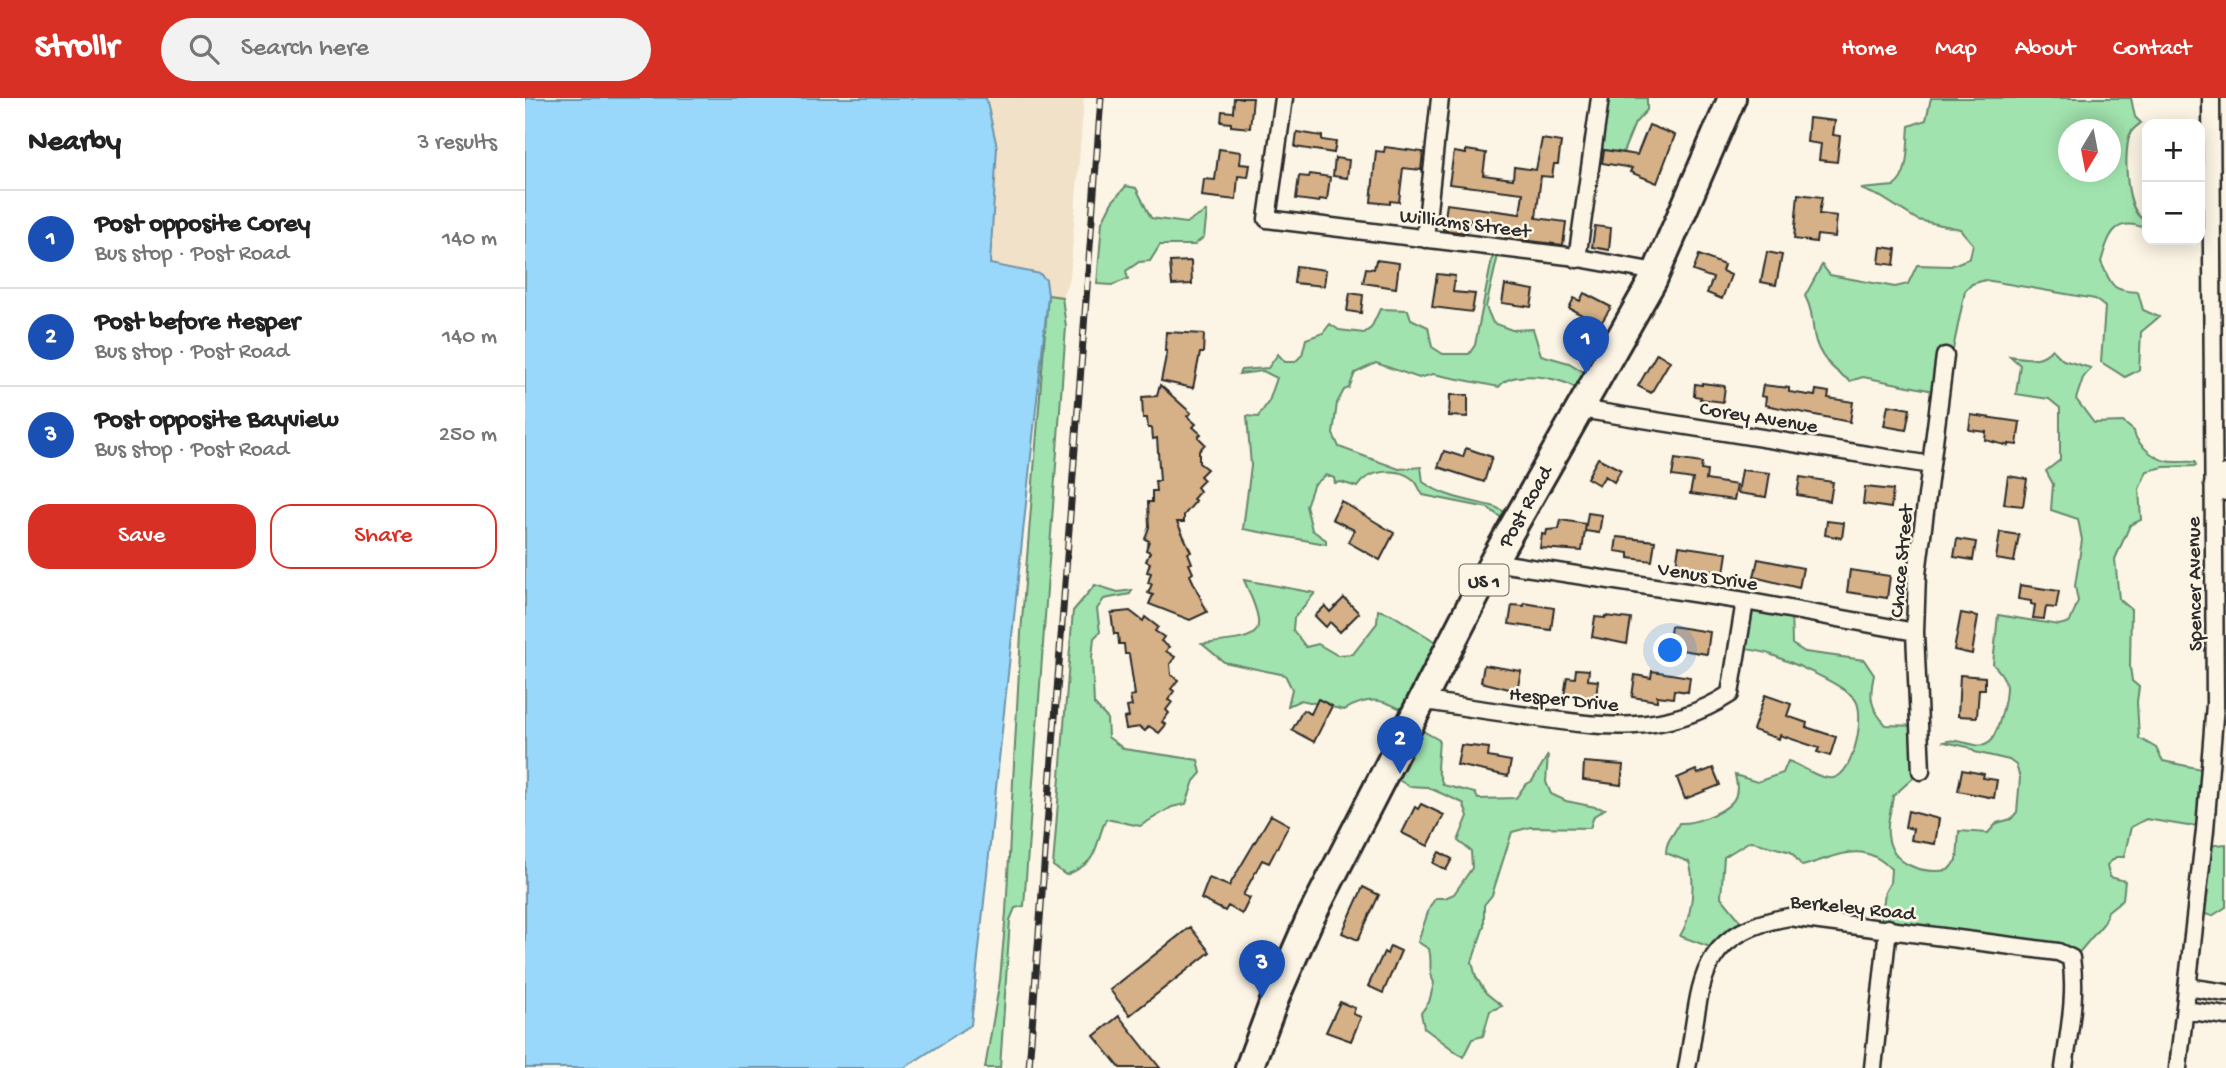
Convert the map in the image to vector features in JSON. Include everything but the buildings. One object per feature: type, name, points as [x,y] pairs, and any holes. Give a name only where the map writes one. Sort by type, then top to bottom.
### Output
[{"type":"main road","name":"Post Road","points":[[1249,1068],[1308,921],[1493,562],[1656,272],[1732,98]]},
{"type":"street","name":"Williams Street","points":[[1284,98],[1267,219],[1577,259],[1656,272]]},
{"type":"street","points":[[1425,239],[1440,98]]},
{"type":"street","points":[[1577,259],[1600,98]]},
{"type":"street","name":"Spencer Avenue","points":[[2178,1068],[2205,831],[2215,704],[2219,488],[2216,99]]},
{"type":"street","name":"Chace Street","points":[[1921,771],[1915,632],[1917,574],[1945,356]]},
{"type":"street","name":"Corey Avenue","points":[[1580,409],[1931,465]]},
{"type":"street","points":[[2219,488],[2226,473]]},
{"type":"street","name":"Venus Drive","points":[[1493,562],[1745,601],[1915,632]]},
{"type":"street","name":"Hesper Drive","points":[[1420,700],[1598,727],[1643,726],[1710,707],[1730,694],[1745,601]]},
{"type":"street","name":"Berkeley Road","points":[[1688,1068],[1698,992],[1715,953],[1737,935],[1760,922],[1789,917],[2058,952],[2071,957],[2074,974],[2073,1003],[2064,1068]]},
{"type":"street","points":[[1873,1068],[1888,928]]},
{"type":"street","points":[[2187,987],[2226,993]]},
{"type":"street","points":[[2185,1010],[2226,1016]]},
{"type":"shaded area","points":[[986,98],[1084,98],[1070,277],[1062,297],[1048,295],[1046,280],[1007,267],[990,265],[997,147]]},
{"type":"green space","points":[[1600,98],[1647,98],[1647,110],[1635,123],[1621,157],[1593,151]]},
{"type":"green space","points":[[1931,98],[2131,98],[2135,117],[2141,123],[2131,132],[2128,143],[2128,183],[2134,208],[2142,218],[2142,227],[2127,224],[2115,230],[2107,243],[2101,262],[2113,285],[2122,290],[2138,292],[2143,310],[2159,317],[2141,332],[2139,370],[2125,377],[2101,362],[2105,307],[2095,299],[1985,280],[1972,284],[1965,291],[1944,393],[1863,377],[1850,381],[1837,372],[1816,342],[1805,296],[1822,265],[1830,275],[1895,287],[1908,284],[1917,265],[1951,266],[1970,258],[1973,244],[1960,229],[1918,220],[1881,197],[1861,189],[1894,186],[1899,181],[1907,159],[1909,126],[1926,120]]},
{"type":"green space","points":[[1126,186],[1136,188],[1151,218],[1186,223],[1207,211],[1204,237],[1194,245],[1160,245],[1150,261],[1139,262],[1126,271],[1128,279],[1112,285],[1097,284],[1102,222],[1112,202]]},
{"type":"green space","points":[[1494,249],[1499,251],[1486,307],[1493,323],[1512,330],[1533,329],[1541,355],[1569,363],[1597,380],[1589,395],[1566,383],[1547,378],[1519,377],[1504,382],[1499,387],[1433,374],[1419,378],[1376,363],[1355,373],[1349,388],[1344,390],[1337,403],[1333,434],[1339,447],[1399,469],[1421,467],[1423,482],[1431,487],[1495,507],[1516,520],[1510,524],[1488,508],[1423,495],[1414,480],[1400,473],[1384,472],[1368,477],[1357,487],[1335,483],[1334,478],[1326,475],[1313,486],[1306,506],[1312,530],[1326,540],[1326,544],[1243,529],[1251,466],[1247,416],[1258,417],[1269,401],[1277,378],[1263,371],[1239,374],[1241,370],[1268,368],[1278,354],[1285,362],[1295,362],[1302,355],[1306,339],[1323,333],[1330,324],[1339,330],[1364,333],[1371,328],[1380,309],[1408,310],[1411,319],[1428,327],[1432,347],[1443,354],[1469,354],[1475,345]]},
{"type":"green space","points":[[1048,295],[1062,297],[1066,327],[1024,906],[1015,908],[1010,920],[1000,1068],[985,1068],[1000,980],[1006,912],[1021,633]]},
{"type":"green space","points":[[2052,349],[2063,360],[2091,368],[2083,378],[2076,399],[2094,423],[2123,422],[2134,431],[2141,445],[2156,457],[2169,462],[2195,462],[2196,466],[2164,467],[2147,471],[2139,489],[2141,520],[2130,525],[2115,559],[2119,599],[2131,609],[2130,667],[2132,681],[2139,687],[2139,738],[2156,748],[2163,761],[2211,771],[2206,824],[2188,826],[2146,819],[2131,827],[2124,857],[2116,857],[2107,865],[2110,877],[2125,881],[2123,899],[2108,911],[2104,923],[2077,955],[1880,929],[1891,869],[1880,860],[1858,852],[1837,855],[1802,866],[1791,852],[1750,841],[1724,857],[1721,897],[1739,919],[1744,933],[1718,950],[1680,936],[1690,910],[1691,870],[1689,862],[1666,853],[1679,823],[1707,817],[1727,806],[1737,792],[1735,775],[1757,782],[1783,773],[1788,761],[1822,777],[1833,778],[1847,766],[1859,728],[1858,705],[1847,692],[1816,674],[1765,652],[1740,648],[1748,603],[1791,610],[1792,644],[1805,652],[1864,660],[1874,675],[1872,702],[1881,719],[1886,725],[1918,726],[1921,771],[1893,796],[1888,826],[1890,845],[1901,860],[1918,869],[1948,870],[1957,860],[1959,831],[1988,833],[1997,823],[2011,819],[2017,812],[2020,778],[2016,765],[2009,760],[1944,742],[1982,745],[1987,744],[1995,734],[2006,687],[1993,664],[1998,615],[2059,625],[2070,622],[2078,601],[2075,586],[2082,540],[2078,519],[2051,510],[2053,484],[2046,471],[2060,460],[2060,408],[2049,399],[2016,394],[2020,365],[2010,356],[2038,358]]},
{"type":"green space","points":[[1244,580],[1315,593],[1294,618],[1293,630],[1306,647],[1318,644],[1337,655],[1353,654],[1377,623],[1378,610],[1391,614],[1444,647],[1411,715],[1379,701],[1363,702],[1344,710],[1301,700],[1288,706],[1292,689],[1285,675],[1224,662],[1202,644],[1238,639],[1256,632],[1257,614]]},
{"type":"green space","points":[[1095,585],[1118,592],[1132,590],[1130,594],[1104,599],[1097,609],[1100,632],[1094,638],[1092,658],[1094,704],[1107,718],[1108,737],[1124,749],[1198,760],[1201,773],[1194,781],[1186,804],[1172,807],[1140,826],[1106,819],[1091,859],[1066,875],[1053,866],[1073,611]]},
{"type":"green space","points":[[1412,725],[1439,740],[1437,768],[1443,785],[1475,793],[1478,799],[1516,798],[1525,785],[1532,781],[1548,755],[1546,782],[1551,794],[1566,801],[1605,809],[1594,816],[1590,828],[1531,827],[1512,832],[1492,895],[1484,905],[1484,926],[1472,962],[1476,977],[1486,993],[1502,1006],[1490,1011],[1483,1036],[1472,1039],[1463,1057],[1424,1028],[1421,1013],[1429,1002],[1434,983],[1429,949],[1418,942],[1430,906],[1436,898],[1454,894],[1472,868],[1471,851],[1458,841],[1468,816],[1463,803],[1427,787],[1409,786],[1385,772]]},
{"type":"green space","points":[[2226,844],[2226,907],[2212,916],[2198,912],[2206,846]]},
{"type":"water","points":[[525,98],[986,98],[997,147],[990,264],[1040,274],[1046,280],[1048,295],[971,1025],[904,1068],[525,1068]]},
{"type":"railway","points":[[1029,1068],[1101,98]]},
{"type":"place","name":"Post opposite Corey","points":[[1586,374]]},
{"type":"place","name":"Post before Hesper","points":[[1400,774]]},
{"type":"place","name":"Post opposite Bayview","points":[[1262,998]]}]
